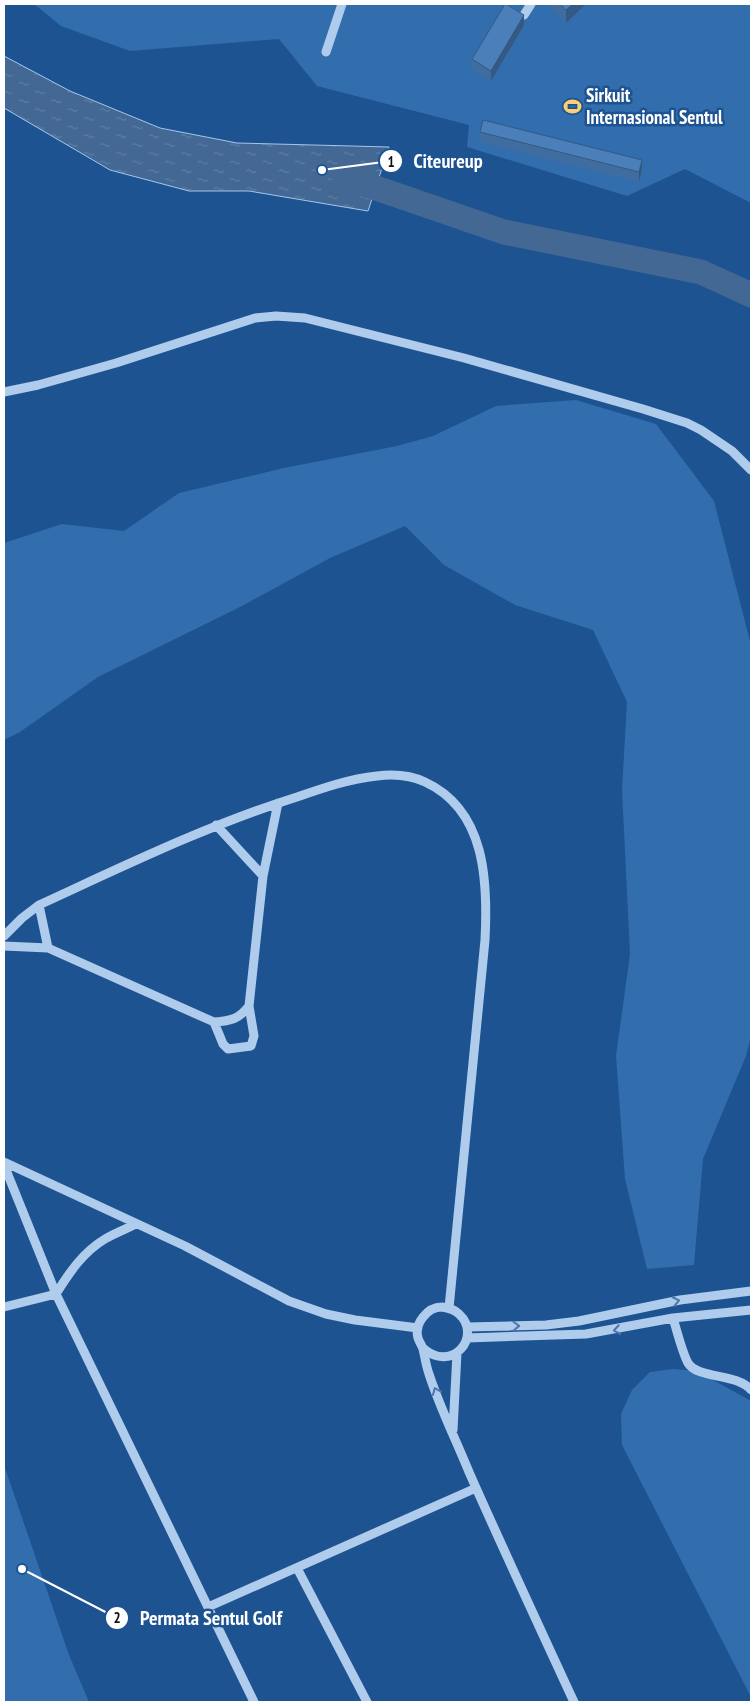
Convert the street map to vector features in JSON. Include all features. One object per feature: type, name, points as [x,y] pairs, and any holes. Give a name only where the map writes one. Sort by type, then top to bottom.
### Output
[{"type":"street","points":[[326,52],[342,4]]},
{"type":"street","points":[[524,15],[532,4]]},
{"type":"street","points":[[4,392],[38,385],[255,318],[276,316],[305,318],[464,358],[587,392],[687,423],[715,439],[751,470]]},
{"type":"street","points":[[4,936],[22,918],[40,905],[216,825],[278,803],[345,782],[393,775],[425,782],[446,794],[459,807],[479,847],[485,874],[487,905],[449,1308]]},
{"type":"street","points":[[214,1022],[223,1044],[228,1049],[251,1046],[254,1036],[249,1006],[262,876],[278,803]]},
{"type":"street","points":[[216,825],[262,876]]},
{"type":"street","points":[[40,905],[48,948]]},
{"type":"street","points":[[4,946],[48,948],[214,1022],[232,1021],[238,1018],[249,1006]]},
{"type":"street","points":[[4,1163],[185,1246],[289,1301],[326,1314],[355,1320],[418,1328]]},
{"type":"street","points":[[4,1163],[56,1294],[254,1702]]},
{"type":"street","points":[[4,1307],[56,1294],[68,1275],[91,1249],[105,1239],[136,1224]]},
{"type":"street","points":[[467,1327],[546,1325],[579,1321],[680,1300],[751,1291]]},
{"type":"street","points":[[423,1348],[439,1358],[449,1357],[457,1353],[464,1346],[467,1338],[467,1327],[464,1319],[458,1312],[449,1308],[439,1307],[429,1311],[421,1318],[418,1338],[423,1348],[428,1373],[476,1488],[574,1702]]},
{"type":"street","points":[[467,1338],[586,1334],[673,1318],[751,1310]]},
{"type":"street","points":[[673,1318],[688,1363],[693,1370],[734,1380],[751,1390]]},
{"type":"street","points":[[453,1434],[457,1353]]},
{"type":"street","points":[[208,1607],[476,1488]]},
{"type":"street","points":[[297,1568],[367,1702]]},
{"type":"shaded area","name":"Sirkuit Internasional Sentul","points":[[34,4],[751,4],[751,203],[685,169],[627,196],[467,147],[469,125],[317,86],[279,39],[130,51],[61,26]]},
{"type":"shaded area","points":[[576,400],[656,424],[714,501],[751,645],[751,1036],[746,1056],[703,1159],[694,1265],[647,1269],[625,1179],[616,1056],[630,954],[622,790],[627,702],[593,630],[515,605],[444,565],[405,526],[330,558],[242,606],[98,677],[20,732],[4,740],[4,543],[62,524],[124,531],[179,493],[284,468],[397,446],[433,436],[496,406]]},
{"type":"shaded area","points":[[673,1369],[697,1371],[751,1401],[751,1697],[622,1445],[621,1414],[632,1390],[650,1372]]},
{"type":"shaded area","points":[[4,1465],[69,1655],[89,1702],[4,1702]]},
{"type":"water","points":[[4,56],[70,91],[160,128],[237,143],[389,147],[368,211],[249,191],[189,191],[110,170],[4,108]]},
{"type":"building","points":[[505,4],[524,15],[491,71],[472,59]]},
{"type":"building","points":[[560,4],[573,4],[566,10]]},
{"type":"building","points":[[483,120],[642,160],[639,172],[480,132]]},
{"type":"waterway","points":[[344,177],[504,232],[701,272],[751,295]]},
{"type":"place","name":"Sirkuit Internasional Sentul","points":[[572,106]]},
{"type":"place","name":"Citeureup","points":[[322,170]]},
{"type":"place","name":"Permata Sentul Golf","points":[[22,1569]]}]
